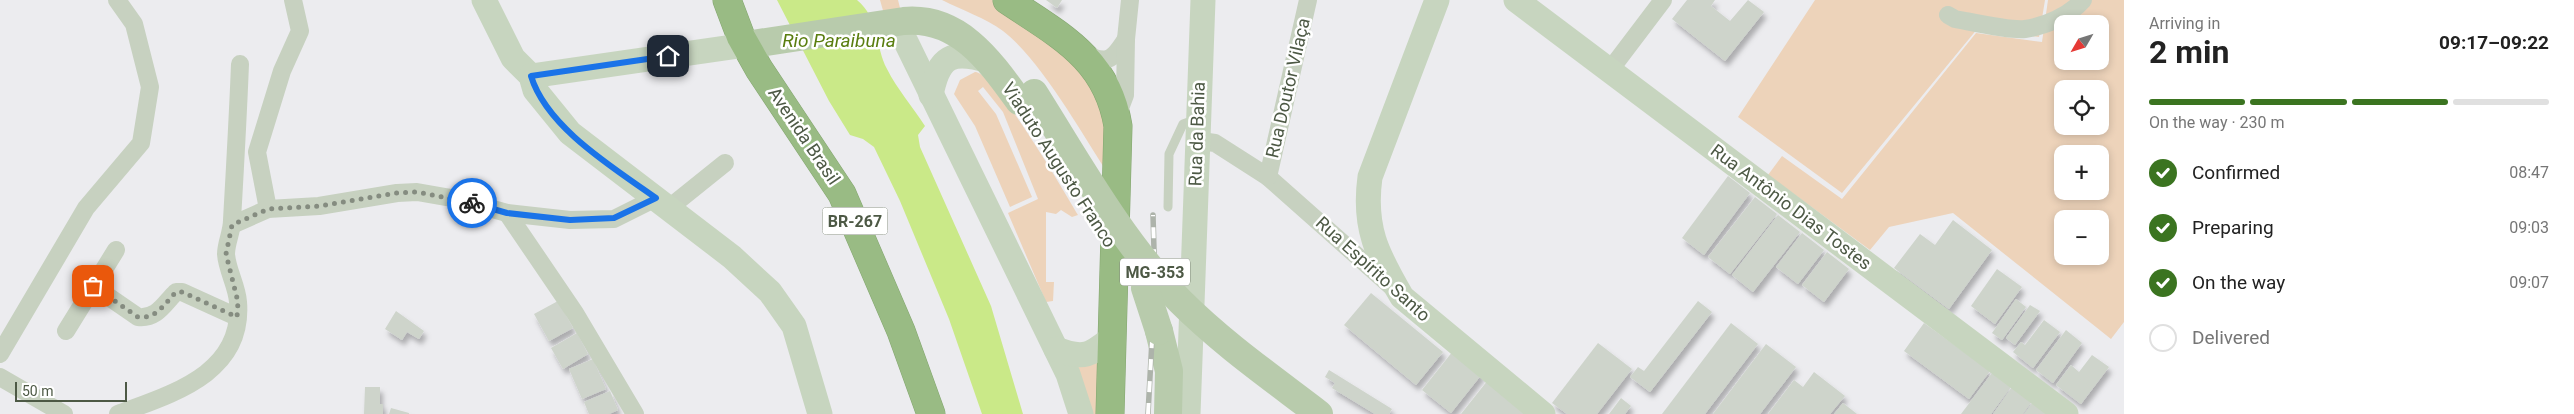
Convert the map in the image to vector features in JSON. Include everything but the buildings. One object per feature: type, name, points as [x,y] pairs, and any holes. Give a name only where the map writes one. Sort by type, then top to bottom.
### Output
[{"type":"highway","name":"Avenida Brasil","points":[[727,0],[746,45],[759,69],[842,194],[901,331],[931,414]]},
{"type":"highway","points":[[1007,0],[1081,51],[1102,79],[1115,106],[1118,121],[1114,337],[1110,414]]},
{"type":"main road","name":"Viaduto Augusto Franco","points":[[922,0],[969,25],[991,40],[1005,54],[1026,97],[1105,236],[1145,288],[1186,332],[1289,414]]},
{"type":"main road","name":"Viaduto Augusto Franco","points":[[746,45],[917,20],[941,26],[972,44],[1026,97],[1132,245],[1180,301],[1219,336],[1319,414]]},
{"type":"main road","points":[[1145,288],[1170,371],[1168,414]]},
{"type":"street","points":[[0,354],[86,208],[141,143],[150,88],[134,24],[117,0]]},
{"type":"street","points":[[268,209],[257,152],[282,71],[300,31],[293,0]]},
{"type":"street","points":[[484,0],[513,58],[531,76],[535,90],[570,133],[732,257],[770,292],[794,326],[820,414]]},
{"type":"street","points":[[1118,121],[1125,95],[1126,39],[1130,0]]},
{"type":"street","name":"Rua da Bahia","points":[[1188,414],[1197,119],[1203,0]]},
{"type":"street","name":"Rua Doutor Vilaça","points":[[1268,177],[1308,0]]},
{"type":"street","points":[[1402,297],[1376,245],[1368,223],[1367,202],[1370,177],[1437,0]]},
{"type":"street","name":"Rua Antônio Dias Tostes","points":[[1516,0],[2066,414]]},
{"type":"street","points":[[1610,70],[1663,0]]},
{"type":"street","points":[[1948,15],[1955,19],[2024,30],[2058,19],[2076,8],[2083,0]]},
{"type":"street","points":[[882,25],[898,32],[906,42],[1068,374],[1081,414]]},
{"type":"street","points":[[1081,51],[1101,61],[1111,58],[1126,39]]},
{"type":"street","points":[[531,76],[746,45]]},
{"type":"street","points":[[931,95],[939,70],[952,57],[962,54],[990,61]]},
{"type":"street","points":[[118,414],[192,384],[211,372],[226,352],[235,333],[238,302],[226,254],[232,225],[240,64]]},
{"type":"street","name":"Rua Espírito Santo","points":[[1196,148],[1208,142],[1215,143],[1268,177],[1317,218],[1402,297],[1543,414]]},
{"type":"street","points":[[232,225],[268,209],[319,206],[417,192],[457,199],[507,213],[570,220],[614,218],[663,203],[725,163]]},
{"type":"street","points":[[507,213],[575,313],[635,414]]},
{"type":"street","points":[[66,332],[116,250]]},
{"type":"street","points":[[93,286],[138,317],[146,318],[157,314],[176,292],[182,292],[237,317]]},
{"type":"street","points":[[1056,349],[1073,356],[1082,356],[1096,351],[1114,337]]},
{"type":"street","points":[[0,377],[64,414]]},
{"type":"lane","points":[[1168,207],[1169,154],[1183,124],[1197,119]]},
{"type":"shaded area","points":[[880,0],[898,0],[901,12],[884,14]]},
{"type":"shaded area","points":[[942,0],[992,0],[1074,56],[1106,105],[1109,175],[1046,78],[1017,44],[996,26]]},
{"type":"shaded area","points":[[1815,0],[2045,0],[2039,37],[1978,28],[1842,193],[1738,117]]},
{"type":"shaded area","points":[[2048,0],[2124,0],[2124,322],[2111,339],[1953,213],[1889,227],[1870,250],[1768,175],[1782,156],[1842,199],[1976,33],[2042,42]]},
{"type":"shaded area","points":[[975,72],[984,77],[1013,111],[1078,215],[1072,217],[1061,210],[1056,214],[1046,212],[1046,282],[1054,282],[1053,301],[1046,302],[1008,213],[1038,199],[1003,112],[983,87],[978,91],[996,114],[1032,197],[1010,207],[975,126],[954,94],[960,80]]},
{"type":"shaded area","points":[[1105,352],[1102,414],[1090,414],[1075,365]]},
{"type":"water","name":"Rio Paraibuna","points":[[777,0],[857,0],[869,15],[887,69],[895,84],[925,126],[918,135],[920,147],[991,306],[1023,414],[982,414],[949,319],[900,201],[874,147],[863,139],[850,135],[829,101]]},
{"type":"railway","points":[[1148,414],[1155,284],[1153,215]]},
{"type":"way so far","points":[[93,286],[138,317],[146,318],[157,314],[176,292],[182,292],[237,317],[238,302],[226,254],[232,225],[268,209],[319,206],[397,193],[417,192],[472,203]]},
{"type":"route","points":[[472,203],[507,213],[543,219],[570,220],[614,218],[656,198],[570,133],[535,90],[531,76],[668,56]]}]
